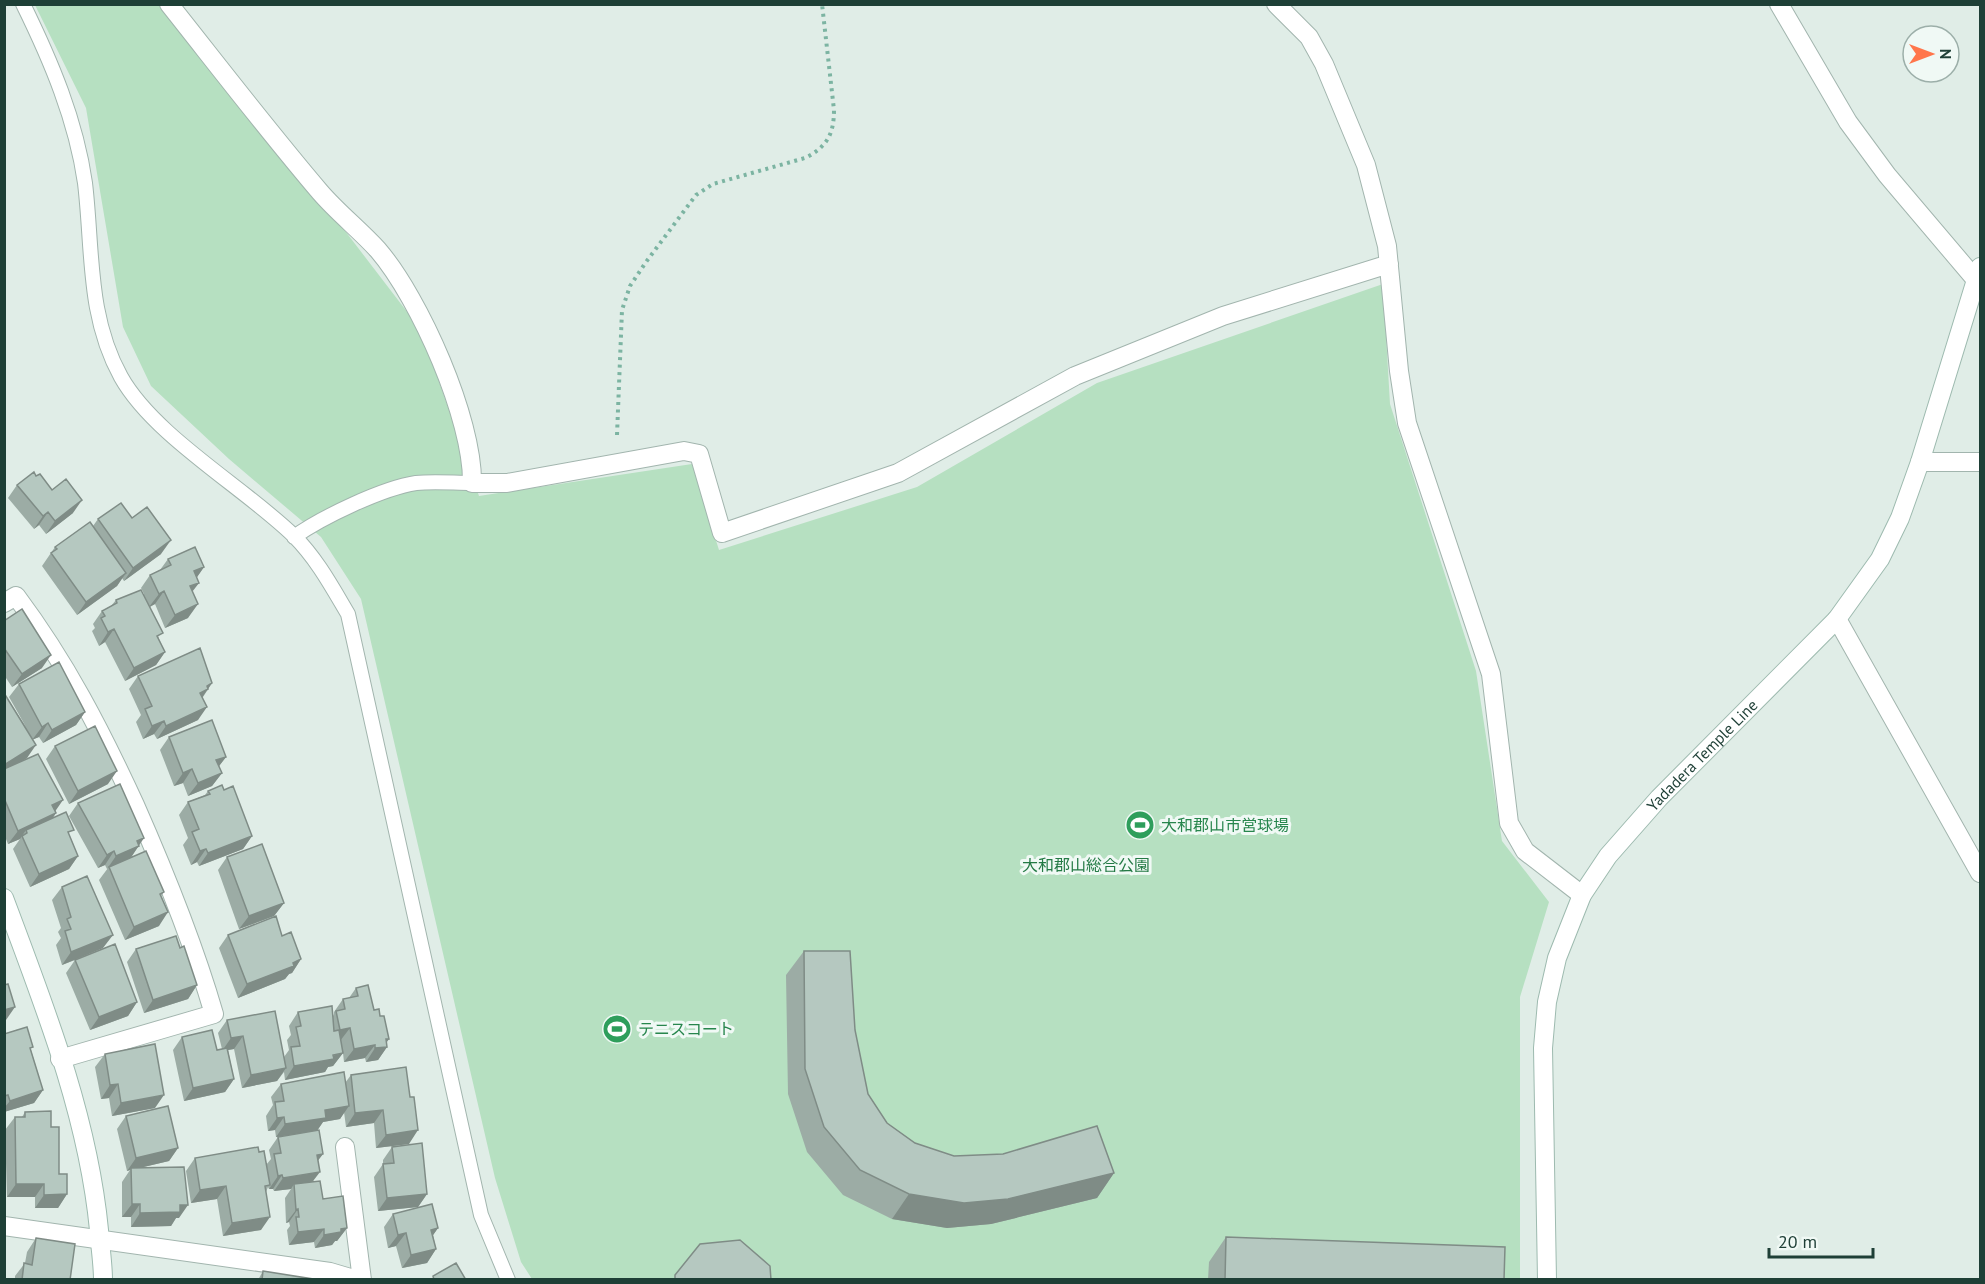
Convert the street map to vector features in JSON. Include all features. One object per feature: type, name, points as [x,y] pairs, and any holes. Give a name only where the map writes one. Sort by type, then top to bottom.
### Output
[{"type":"street","points":[[169,4],[322,195],[379,251],[404,286],[429,332],[465,430],[472,463],[472,483],[507,483],[684,451],[699,454],[722,533],[898,473],[1075,376],[1202,325],[1389,264]]},
{"type":"street","points":[[1276,4],[1309,37],[1324,64],[1366,165],[1389,264],[1399,371],[1407,423],[1491,674],[1509,823],[1525,851],[1582,895]]},
{"type":"street","points":[[1779,4],[1848,122],[1887,175],[1978,274]]},
{"type":"street","name":"Yadadera Temple Line","points":[[1547,1280],[1543,1048],[1547,1002],[1557,958],[1582,895],[1608,855],[1659,798],[1837,619],[1880,559],[1900,518],[1920,462],[1978,274]]},
{"type":"street","points":[[1920,462],[1980,462]]},
{"type":"street","points":[[4,603],[16,596],[50,641],[104,738],[179,911],[200,966],[214,1014],[60,1059]]},
{"type":"street","points":[[1837,619],[1980,873]]},
{"type":"street","points":[[4,898],[60,1059],[86,1143],[103,1280]]},
{"type":"street","points":[[345,1147],[362,1280]]},
{"type":"street","points":[[4,1226],[330,1272],[357,1280]]},
{"type":"lane","points":[[22,4],[47,53],[72,124],[85,183],[92,285],[102,336],[122,379],[148,411],[174,436],[294,537],[327,576],[348,614],[481,1215],[508,1280]]},
{"type":"lane","points":[[294,537],[318,520],[402,486],[418,483],[472,483]]},
{"type":"path","points":[[617,463],[622,310],[630,286],[696,195],[713,184],[805,159],[827,142],[834,126],[834,110],[822,4]]},
{"type":"green space","name":"大和郡山総合公園","points":[[35,5],[159,5],[326,206],[421,330],[479,496],[692,464],[719,550],[917,487],[1097,383],[1383,284],[1390,404],[1476,671],[1502,841],[1549,902],[1520,997],[1520,1279],[532,1279],[521,1262],[495,1178],[361,599],[321,537],[229,459],[151,386],[123,327],[86,108]]},
{"type":"building","points":[[34,472],[36,476],[40,474],[52,490],[66,479],[82,500],[55,521],[48,512],[43,516],[17,485]]},
{"type":"building","points":[[121,503],[132,518],[147,507],[171,540],[133,568],[98,519]]},
{"type":"building","points":[[90,522],[126,573],[86,602],[51,553],[57,549],[55,547]]},
{"type":"building","points":[[195,547],[204,567],[194,571],[199,583],[190,586],[198,604],[175,615],[164,591],[159,594],[150,575],[171,565],[168,559]]},
{"type":"building","points":[[141,590],[163,633],[157,636],[165,652],[134,668],[114,629],[108,632],[101,618],[105,616],[102,611],[117,603],[116,600]]},
{"type":"building","points":[[22,609],[51,655],[22,674],[4,648],[4,621]]},
{"type":"building","points":[[200,648],[212,683],[207,686],[208,689],[200,693],[207,707],[166,726],[164,721],[152,726],[145,709],[152,706],[138,676]]},
{"type":"building","points":[[59,662],[85,712],[52,730],[48,723],[42,727],[19,684]]},
{"type":"building","points":[[4,693],[36,745],[4,765]]},
{"type":"building","points":[[212,720],[226,757],[216,760],[222,773],[198,783],[192,769],[183,773],[169,737]]},
{"type":"building","points":[[95,726],[117,771],[78,791],[55,746]]},
{"type":"building","points":[[38,754],[63,800],[52,805],[56,813],[18,831],[4,798],[4,769]]},
{"type":"building","points":[[120,784],[144,838],[137,841],[139,846],[116,856],[114,851],[107,855],[78,803]]},
{"type":"building","points":[[222,785],[224,790],[233,786],[252,836],[208,853],[206,849],[200,851],[192,832],[199,829],[188,802],[210,794],[208,791]]},
{"type":"building","points":[[66,812],[74,830],[68,832],[78,856],[39,874],[22,836],[27,833],[26,830]]},
{"type":"building","points":[[262,844],[284,903],[249,916],[227,857]]},
{"type":"building","points":[[146,851],[164,892],[160,894],[168,912],[134,927],[109,867]]},
{"type":"building","points":[[87,876],[113,935],[71,952],[65,931],[71,929],[67,919],[71,917],[62,887]]},
{"type":"building","points":[[276,916],[282,936],[291,932],[301,959],[293,963],[294,966],[247,984],[228,935]]},
{"type":"building","points":[[176,936],[180,948],[184,946],[197,985],[153,1000],[136,949]]},
{"type":"building","points":[[115,944],[137,1002],[99,1017],[75,960]]},
{"type":"building","points":[[804,951],[850,951],[855,1030],[868,1094],[887,1123],[915,1143],[954,1156],[1003,1154],[1097,1126],[1114,1173],[1008,1199],[964,1203],[909,1194],[860,1170],[824,1127],[805,1069]]},
{"type":"building","points":[[8,984],[15,1007],[4,1010],[4,985]]},
{"type":"building","points":[[368,985],[374,1010],[379,1009],[380,1016],[384,1016],[389,1039],[386,1039],[387,1047],[375,1048],[375,1045],[354,1049],[350,1028],[340,1030],[336,1011],[345,1009],[343,999],[358,996],[356,988]]},
{"type":"building","points":[[332,1006],[334,1031],[339,1030],[343,1053],[333,1055],[334,1059],[294,1066],[291,1047],[300,1046],[296,1027],[301,1026],[298,1012]]},
{"type":"building","points":[[275,1011],[286,1068],[251,1075],[243,1036],[231,1038],[227,1020]]},
{"type":"building","points":[[27,1027],[33,1047],[30,1048],[43,1090],[10,1101],[8,1095],[4,1096],[4,1034]]},
{"type":"building","points":[[212,1030],[217,1050],[227,1048],[234,1079],[193,1088],[182,1037]]},
{"type":"building","points":[[155,1044],[164,1095],[121,1103],[118,1084],[110,1085],[105,1054]]},
{"type":"building","points":[[406,1067],[410,1097],[414,1097],[418,1130],[386,1135],[383,1110],[355,1113],[351,1075]]},
{"type":"building","points":[[344,1072],[349,1106],[325,1110],[326,1118],[285,1124],[284,1117],[277,1118],[275,1102],[284,1101],[281,1084]]},
{"type":"building","points":[[168,1106],[178,1148],[136,1158],[126,1116]]},
{"type":"building","points":[[51,1111],[51,1127],[59,1127],[59,1174],[67,1174],[67,1194],[44,1195],[44,1184],[16,1184],[15,1117],[25,1117],[25,1112]]},
{"type":"building","points":[[319,1130],[323,1154],[317,1155],[320,1172],[283,1178],[282,1175],[278,1176],[274,1154],[281,1153],[278,1137]]},
{"type":"building","points":[[422,1143],[427,1194],[387,1198],[383,1164],[394,1163],[392,1147]]},
{"type":"building","points":[[258,1147],[259,1152],[264,1151],[270,1185],[265,1186],[270,1217],[232,1223],[226,1186],[200,1190],[195,1158]]},
{"type":"building","points":[[184,1167],[188,1205],[180,1205],[180,1212],[140,1213],[140,1204],[132,1204],[131,1168]]},
{"type":"building","points":[[320,1181],[323,1199],[343,1196],[347,1228],[341,1229],[341,1232],[324,1235],[324,1229],[298,1232],[296,1217],[299,1217],[298,1209],[296,1210],[294,1184]]},
{"type":"building","points":[[432,1204],[438,1228],[431,1230],[436,1249],[411,1255],[406,1233],[398,1235],[393,1214]]},
{"type":"building","points":[[1226,1237],[1505,1247],[1504,1280],[1225,1280]]},
{"type":"building","points":[[36,1238],[75,1244],[70,1280],[22,1280],[24,1263],[32,1265]]},
{"type":"building","points":[[740,1240],[770,1266],[771,1280],[675,1280],[675,1275],[700,1244]]},
{"type":"building","points":[[456,1263],[466,1280],[434,1280],[433,1276]]},
{"type":"building","points":[[263,1271],[313,1279],[313,1280],[262,1280]]},
{"type":"place","name":"大和郡山市営球場","points":[[1140,825]]},
{"type":"place","name":"テニスコート","points":[[617,1029]]}]
